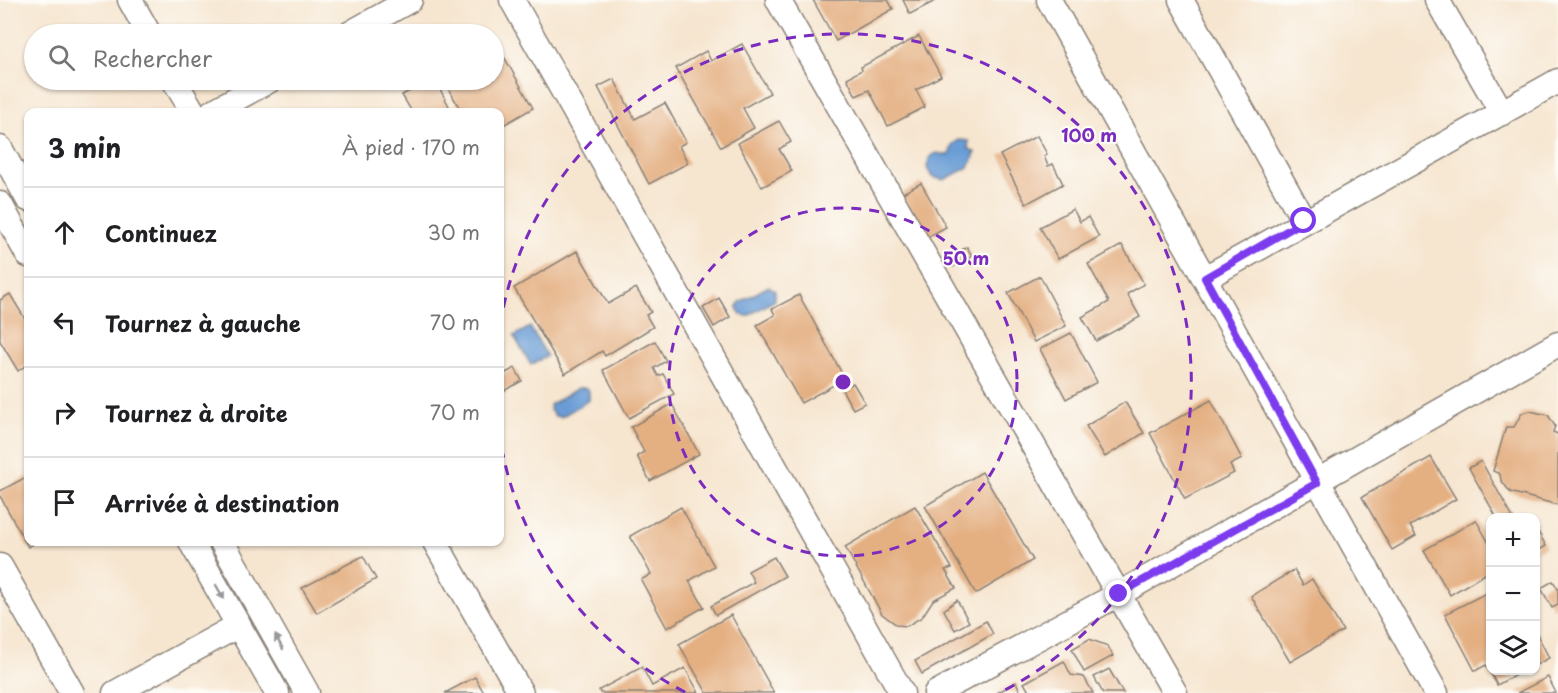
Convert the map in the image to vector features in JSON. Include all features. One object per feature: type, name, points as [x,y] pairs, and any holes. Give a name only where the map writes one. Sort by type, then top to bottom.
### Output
[{"type":"street","points":[[130,0],[143,24]]},
{"type":"street","points":[[367,24],[410,0]]},
{"type":"street","points":[[512,0],[902,693]]},
{"type":"street","points":[[778,0],[1175,693]]},
{"type":"street","points":[[1049,0],[1436,693]]},
{"type":"street","points":[[1437,0],[1502,113]]},
{"type":"street","points":[[1185,1],[1304,221]]},
{"type":"street","points":[[1205,278],[1558,81]]},
{"type":"street","points":[[180,90],[191,108]]},
{"type":"street","points":[[219,108],[252,90]]},
{"type":"street","points":[[0,148],[24,192]]},
{"type":"street","points":[[10,218],[24,247]]},
{"type":"street","points":[[936,693],[1317,483],[1558,344]]},
{"type":"street","points":[[193,546],[277,693]]},
{"type":"street","points":[[224,546],[307,693]]},
{"type":"street","points":[[437,546],[521,693]]},
{"type":"street","points":[[0,566],[72,693]]},
{"type":"street","points":[[116,693],[239,625]]},
{"type":"water","points":[[959,140],[969,141],[968,148],[975,152],[973,160],[967,168],[944,180],[932,177],[927,168],[929,158],[936,153],[949,155],[953,144]]},
{"type":"water","points":[[769,286],[775,291],[775,300],[748,316],[741,315],[737,308],[740,302]]},
{"type":"water","points":[[530,327],[547,356],[531,365],[514,336]]},
{"type":"water","points":[[578,388],[586,388],[589,391],[589,400],[561,417],[555,416],[550,410],[550,405]]},
{"type":"building","points":[[813,0],[888,0],[893,9],[836,41]]},
{"type":"building","points":[[903,0],[937,0],[910,14]]},
{"type":"building","points":[[919,36],[941,76],[916,90],[925,107],[888,126],[869,90],[856,96],[847,78],[862,70],[861,67]]},
{"type":"building","points":[[742,44],[770,93],[743,108],[754,128],[721,147],[676,68],[706,51],[711,61]]},
{"type":"building","points":[[504,57],[533,108],[504,125],[504,108],[460,108],[449,90],[504,90]]},
{"type":"building","points":[[614,79],[635,119],[665,103],[686,142],[679,146],[688,163],[649,184],[598,87]]},
{"type":"building","points":[[411,90],[440,90],[449,106],[446,108],[410,108],[402,95]]},
{"type":"building","points":[[779,121],[791,142],[779,149],[792,171],[762,187],[738,143]]},
{"type":"building","points":[[1037,136],[1047,154],[1044,156],[1048,166],[1053,164],[1063,184],[1026,204],[1000,155]]},
{"type":"building","points":[[921,183],[946,227],[926,238],[901,194]]},
{"type":"building","points":[[1073,209],[1080,222],[1088,217],[1099,237],[1058,259],[1040,227]]},
{"type":"building","points":[[1122,245],[1144,284],[1127,294],[1140,317],[1096,341],[1082,317],[1109,302],[1088,264]]},
{"type":"building","points":[[967,247],[972,256],[953,267],[948,257]]},
{"type":"building","points":[[577,251],[608,304],[636,288],[651,312],[646,315],[653,327],[605,356],[602,351],[565,374],[514,288]]},
{"type":"building","points":[[1040,276],[1066,326],[1034,342],[1008,293]]},
{"type":"building","points":[[10,294],[24,317],[24,367],[18,371],[0,341],[0,300]]},
{"type":"building","points":[[799,295],[845,379],[801,403],[757,325],[775,315],[772,309]]},
{"type":"building","points":[[719,298],[730,317],[714,327],[703,308]]},
{"type":"building","points":[[1071,333],[1097,382],[1066,399],[1040,349]]},
{"type":"building","points":[[655,341],[666,361],[654,368],[658,376],[663,374],[674,394],[629,418],[603,370]]},
{"type":"building","points":[[515,368],[522,381],[504,391],[504,374]]},
{"type":"building","points":[[853,383],[865,403],[853,409],[842,390]]},
{"type":"building","points":[[1211,400],[1242,459],[1230,465],[1234,473],[1185,499],[1150,433]]},
{"type":"building","points":[[1125,402],[1144,433],[1105,457],[1086,426]]},
{"type":"building","points":[[672,404],[699,454],[650,481],[637,456],[644,452],[631,427]]},
{"type":"building","points":[[1530,411],[1548,415],[1555,426],[1553,432],[1558,434],[1558,505],[1510,492],[1501,480],[1500,474],[1493,471],[1506,427],[1514,427],[1522,413]]},
{"type":"building","points":[[1431,457],[1456,499],[1410,526],[1416,536],[1392,550],[1362,497]]},
{"type":"building","points":[[1481,461],[1510,513],[1494,513],[1469,468]]},
{"type":"building","points":[[982,472],[1033,560],[976,594],[925,506]]},
{"type":"building","points":[[24,478],[24,540],[0,496],[0,491]]},
{"type":"building","points":[[915,506],[952,568],[945,570],[956,588],[933,600],[922,617],[907,626],[897,625],[882,614],[845,547]]},
{"type":"building","points":[[681,507],[714,566],[689,581],[704,607],[667,628],[641,580],[651,574],[630,536]]},
{"type":"building","points":[[1476,520],[1486,538],[1486,573],[1450,595],[1424,550]]},
{"type":"building","points":[[1540,535],[1546,546],[1540,550]]},
{"type":"building","points":[[363,556],[376,579],[317,613],[302,588]]},
{"type":"building","points":[[774,557],[785,576],[716,615],[711,606],[754,582],[748,571]]},
{"type":"building","points":[[1294,570],[1303,585],[1312,579],[1343,631],[1290,662],[1251,596]]},
{"type":"building","points":[[1553,581],[1558,589],[1558,605],[1552,608],[1541,588]]},
{"type":"building","points":[[1486,593],[1486,665],[1475,671],[1445,614]]},
{"type":"building","points":[[957,600],[969,622],[955,630],[944,610]]},
{"type":"building","points":[[731,615],[774,693],[707,693],[679,644]]},
{"type":"building","points":[[986,621],[993,634],[922,674],[915,661]]},
{"type":"building","points":[[1089,639],[1108,646],[1113,656],[1084,672],[1072,649]]},
{"type":"building","points":[[1540,640],[1549,658],[1540,663]]},
{"type":"building","points":[[1064,661],[1071,675],[1084,677],[1093,693],[1030,693],[1024,683]]},
{"type":"building","points":[[642,667],[652,686],[685,668],[699,693],[600,693],[599,690]]},
{"type":"building","points":[[1109,669],[1123,693],[1103,693],[1094,677]]},
{"type":"building","points":[[1492,675],[1516,675],[1497,685]]},
{"type":"building","points":[[475,677],[484,693],[445,693]]},
{"type":"building","points":[[1548,677],[1556,693],[1517,693]]},
{"type":"building","points":[[1016,682],[1021,693],[997,693]]},
{"type":"route","points":[[1119,594],[1317,483],[1205,278],[1304,221]]}]
